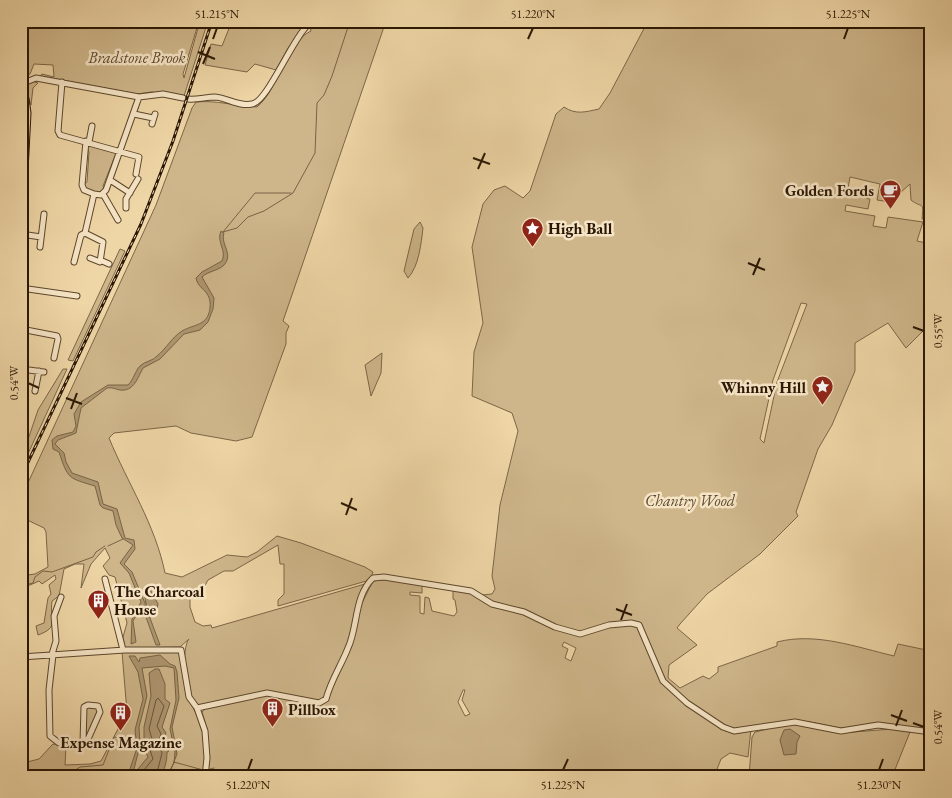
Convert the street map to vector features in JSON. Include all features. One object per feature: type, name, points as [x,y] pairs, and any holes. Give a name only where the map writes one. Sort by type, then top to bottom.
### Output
[{"type":"main road","points":[[21,89],[26,98],[26,113],[21,229]]},
{"type":"street","points":[[21,84],[36,78],[138,97],[163,94],[186,98],[214,97],[238,104],[257,103],[266,94],[284,59],[312,21]]},
{"type":"street","points":[[62,82],[58,131],[63,136],[120,150],[139,157],[137,176],[126,199],[126,208]]},
{"type":"street","points":[[103,194],[134,114],[138,97]]},
{"type":"street","points":[[134,114],[153,119]]},
{"type":"street","points":[[92,126],[87,142],[82,185],[86,192],[103,194]]},
{"type":"street","points":[[110,180],[130,193]]},
{"type":"street","points":[[74,262],[94,194]]},
{"type":"street","points":[[103,194],[118,220]]},
{"type":"street","points":[[40,247],[44,214]]},
{"type":"street","points":[[84,233],[103,242],[100,260]]},
{"type":"street","points":[[21,234],[41,237]]},
{"type":"street","points":[[90,258],[109,264]]},
{"type":"street","points":[[21,288],[77,296]]},
{"type":"street","points":[[21,328],[60,336],[54,358]]},
{"type":"street","points":[[21,369],[42,371],[35,390]]},
{"type":"street","points":[[197,708],[267,694],[319,703],[326,699],[332,680],[349,647],[365,589],[373,578],[384,577],[470,591],[492,604],[524,612],[555,627],[580,634],[609,625],[631,622],[639,625],[663,681],[687,703],[723,727],[734,731],[795,722],[841,731],[878,725],[931,732]]},
{"type":"street","points":[[105,579],[123,650]]},
{"type":"street","points":[[61,597],[54,616],[56,641],[49,690],[50,736],[59,743],[83,743],[88,739],[100,712],[98,706],[88,705],[84,707],[83,743]]},
{"type":"street","points":[[21,657],[123,650],[181,650],[189,697],[197,708],[205,732],[205,772]]},
{"type":"green space","name":"Bradstone Brook","points":[[21,21],[199,21],[183,74],[184,78],[200,21],[208,21],[184,96],[151,92],[137,94],[40,76],[42,74],[54,77],[53,65],[34,64],[30,74],[21,78]]},
{"type":"green space","points":[[232,21],[310,21],[288,48],[276,70],[255,64],[247,72],[205,65],[211,44],[222,46]]},
{"type":"green space","name":"Chantry Wood","points":[[317,21],[386,21],[283,321],[289,326],[286,333],[286,344],[252,437],[236,441],[191,433],[176,426],[114,433],[109,438],[148,521],[161,555],[165,573],[182,577],[227,555],[247,557],[257,552],[277,536],[365,567],[373,572],[370,580],[278,606],[278,600],[284,594],[284,564],[280,564],[278,545],[233,571],[224,571],[208,580],[202,591],[190,593],[190,607],[195,622],[203,626],[211,625],[212,628],[365,584],[362,603],[373,581],[390,579],[422,584],[422,593],[410,592],[410,595],[420,596],[420,613],[424,614],[425,597],[429,598],[432,611],[454,616],[457,612],[455,600],[453,599],[453,589],[482,595],[492,594],[495,589],[492,576],[500,505],[518,431],[512,413],[472,396],[474,352],[483,323],[472,247],[483,204],[494,190],[505,186],[523,198],[530,191],[556,114],[564,107],[577,112],[599,109],[610,93],[648,21],[931,21],[931,220],[922,219],[922,207],[911,200],[910,184],[890,202],[877,200],[880,184],[850,177],[847,194],[870,199],[868,209],[846,205],[845,211],[875,216],[873,226],[886,228],[888,217],[923,222],[917,241],[931,244],[931,323],[906,348],[888,323],[855,343],[855,371],[832,425],[818,449],[796,512],[798,516],[760,554],[707,594],[680,624],[677,628],[697,645],[669,665],[668,678],[680,688],[703,676],[709,679],[718,672],[718,667],[777,646],[777,642],[792,639],[836,642],[894,656],[898,644],[931,651],[931,710],[927,730],[881,724],[845,729],[810,722],[790,721],[751,729],[748,757],[730,753],[721,759],[714,777],[27,777],[27,762],[39,759],[53,744],[66,746],[65,765],[90,764],[101,761],[127,712],[122,652],[179,651],[188,698],[201,723],[205,722],[202,712],[204,710],[192,700],[187,687],[185,651],[189,639],[180,647],[125,648],[123,637],[127,623],[115,577],[109,575],[103,566],[110,558],[105,548],[91,564],[81,588],[84,564],[75,564],[64,569],[59,596],[52,601],[51,626],[45,632],[38,635],[36,626],[44,623],[48,598],[51,594],[49,585],[56,579],[55,575],[42,584],[39,581],[30,585],[23,585],[21,576],[35,574],[48,567],[46,532],[44,528],[21,517],[21,498],[156,205],[192,108],[196,102],[219,102],[257,107],[265,99],[295,45],[311,31],[310,26]],"holes":[[[801,303],[807,304],[777,382],[764,443],[760,439],[773,380]],[[564,642],[576,648],[571,661],[565,658],[568,649],[562,646]],[[463,690],[465,690],[462,700],[470,714],[465,716],[458,702]]]},
{"type":"green space","points":[[32,81],[38,83],[33,88],[31,105],[24,89]]},
{"type":"green space","points":[[91,145],[117,151],[103,186],[104,189],[99,193],[86,190],[84,184],[87,182],[89,152],[87,148]]},
{"type":"green space","points":[[420,222],[423,228],[419,255],[415,267],[408,278],[404,271],[414,229]]},
{"type":"green space","points":[[120,249],[125,251],[73,361],[68,360]]},
{"type":"green space","points":[[382,353],[381,373],[371,396],[365,365]]},
{"type":"green space","points":[[63,369],[67,369],[21,469],[21,460],[38,410]]},
{"type":"green space","points":[[22,673],[28,678],[24,679],[28,682],[27,688],[23,688],[27,692],[26,695],[21,695]]},
{"type":"green space","points":[[87,706],[97,708],[98,712],[87,738],[84,709]]},
{"type":"green space","points":[[788,724],[807,724],[841,733],[892,729],[910,732],[892,777],[749,777],[752,737],[755,732]]},
{"type":"water","points":[[221,231],[224,233],[227,261],[222,267],[202,277],[214,298],[213,309],[208,322],[200,330],[184,334],[160,359],[143,368],[135,383],[129,389],[107,388],[81,408],[76,433],[58,440],[55,444],[64,453],[72,473],[98,482],[103,504],[117,509],[125,538],[134,540],[135,549],[124,564],[132,572],[147,608],[144,593],[151,591],[158,604],[157,609],[152,613],[147,610],[160,645],[156,645],[142,606],[133,621],[136,642],[131,644],[132,619],[141,602],[129,573],[120,563],[133,545],[122,538],[116,525],[113,511],[100,505],[95,486],[74,479],[67,473],[59,452],[53,449],[52,440],[57,436],[73,432],[76,426],[74,414],[81,402],[108,385],[128,385],[140,366],[155,358],[178,334],[200,324],[206,318],[210,308],[209,297],[196,278],[202,272],[222,261]]},
{"type":"water","points":[[160,655],[175,666],[177,672],[179,698],[172,727],[177,754],[174,761],[175,752],[170,729],[176,700],[174,668],[165,666],[142,668],[147,696],[139,727],[140,745],[131,777],[124,777],[130,769],[137,748],[135,730],[143,699],[138,672],[129,656],[135,656],[139,662],[140,658]]},
{"type":"water","points":[[159,669],[165,684],[165,699],[170,703],[162,727],[166,733],[163,741],[169,751],[167,752],[167,759],[160,777],[138,777],[138,769],[148,757],[144,748],[148,742],[144,739],[144,727],[151,696],[149,673]]},
{"type":"water","points":[[790,729],[800,736],[797,742],[796,754],[784,755],[780,740],[784,730]]},
{"type":"waterway","points":[[223,232],[237,228],[248,217],[264,211],[293,193],[315,153],[317,103],[324,95],[332,76],[350,21]]},
{"type":"waterway","points":[[223,232],[255,193],[291,193]]},
{"type":"waterway","points":[[108,546],[123,539]]},
{"type":"waterway","points":[[21,586],[33,583],[35,577],[43,571],[52,572],[93,557],[96,552],[105,546]]},
{"type":"waterway","points":[[65,777],[80,767],[103,765],[114,737],[137,741]]},
{"type":"waterway","points":[[174,762],[203,770]]},
{"type":"waterway","points":[[207,770],[214,768]]},
{"type":"waterway","points":[[105,771],[107,777]]},
{"type":"waterway","points":[[100,773],[102,777]]},
{"type":"railway","points":[[21,477],[141,224],[173,141],[212,21]]},
{"type":"place","name":"Golden Fords","points":[[890,209]]},
{"type":"place","name":"High Ball","points":[[532,247]]},
{"type":"place","name":"Whinny Hill","points":[[822,406]]},
{"type":"place","name":"The Charcoal House","points":[[98,619]]},
{"type":"place","name":"Pillbox","points":[[272,728]]},
{"type":"place","name":"Expense Magazine","points":[[121,732]]}]
